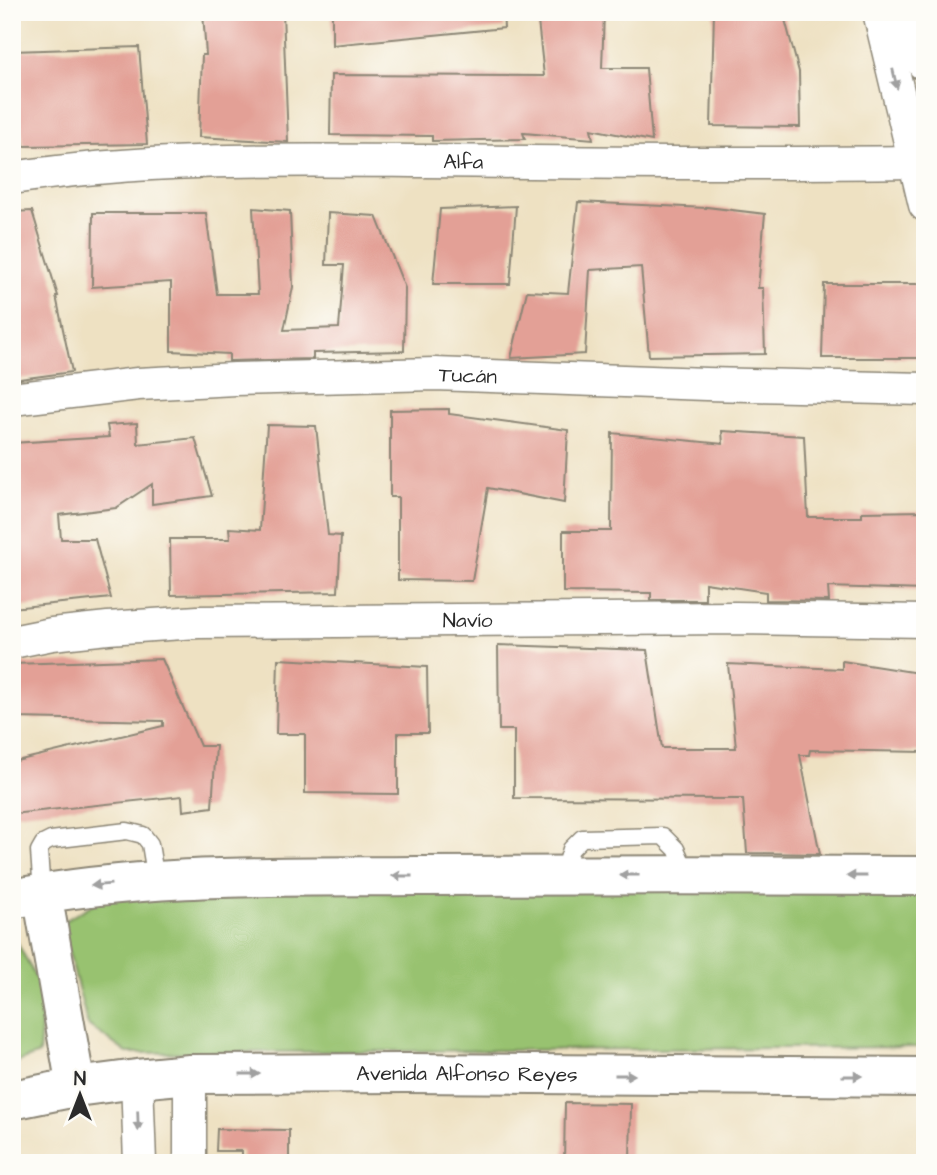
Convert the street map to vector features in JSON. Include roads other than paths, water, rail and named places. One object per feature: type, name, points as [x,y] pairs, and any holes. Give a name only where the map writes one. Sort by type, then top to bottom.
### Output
[{"type":"main road","points":[[913,12],[925,61]]},
{"type":"main road","points":[[76,1087],[27,896],[86,887],[240,877],[925,876]]},
{"type":"main road","name":"Avenida Alfonso Reyes","points":[[12,1100],[76,1087],[190,1074],[925,1077]]},
{"type":"street","points":[[879,12],[925,205]]},
{"type":"street","name":"Alfa","points":[[12,178],[132,166],[288,160],[771,164],[914,162]]},
{"type":"street","name":"Tucán","points":[[12,399],[138,384],[435,374],[925,389]]},
{"type":"street","name":"Navío","points":[[12,642],[52,634],[198,622],[735,618],[925,621]]},
{"type":"street","points":[[190,1074],[190,1163]]},
{"type":"street","points":[[137,1079],[140,1163]]},
{"type":"lane","points":[[27,896],[43,844],[51,840],[127,831],[143,835],[150,844],[157,881]]}]
